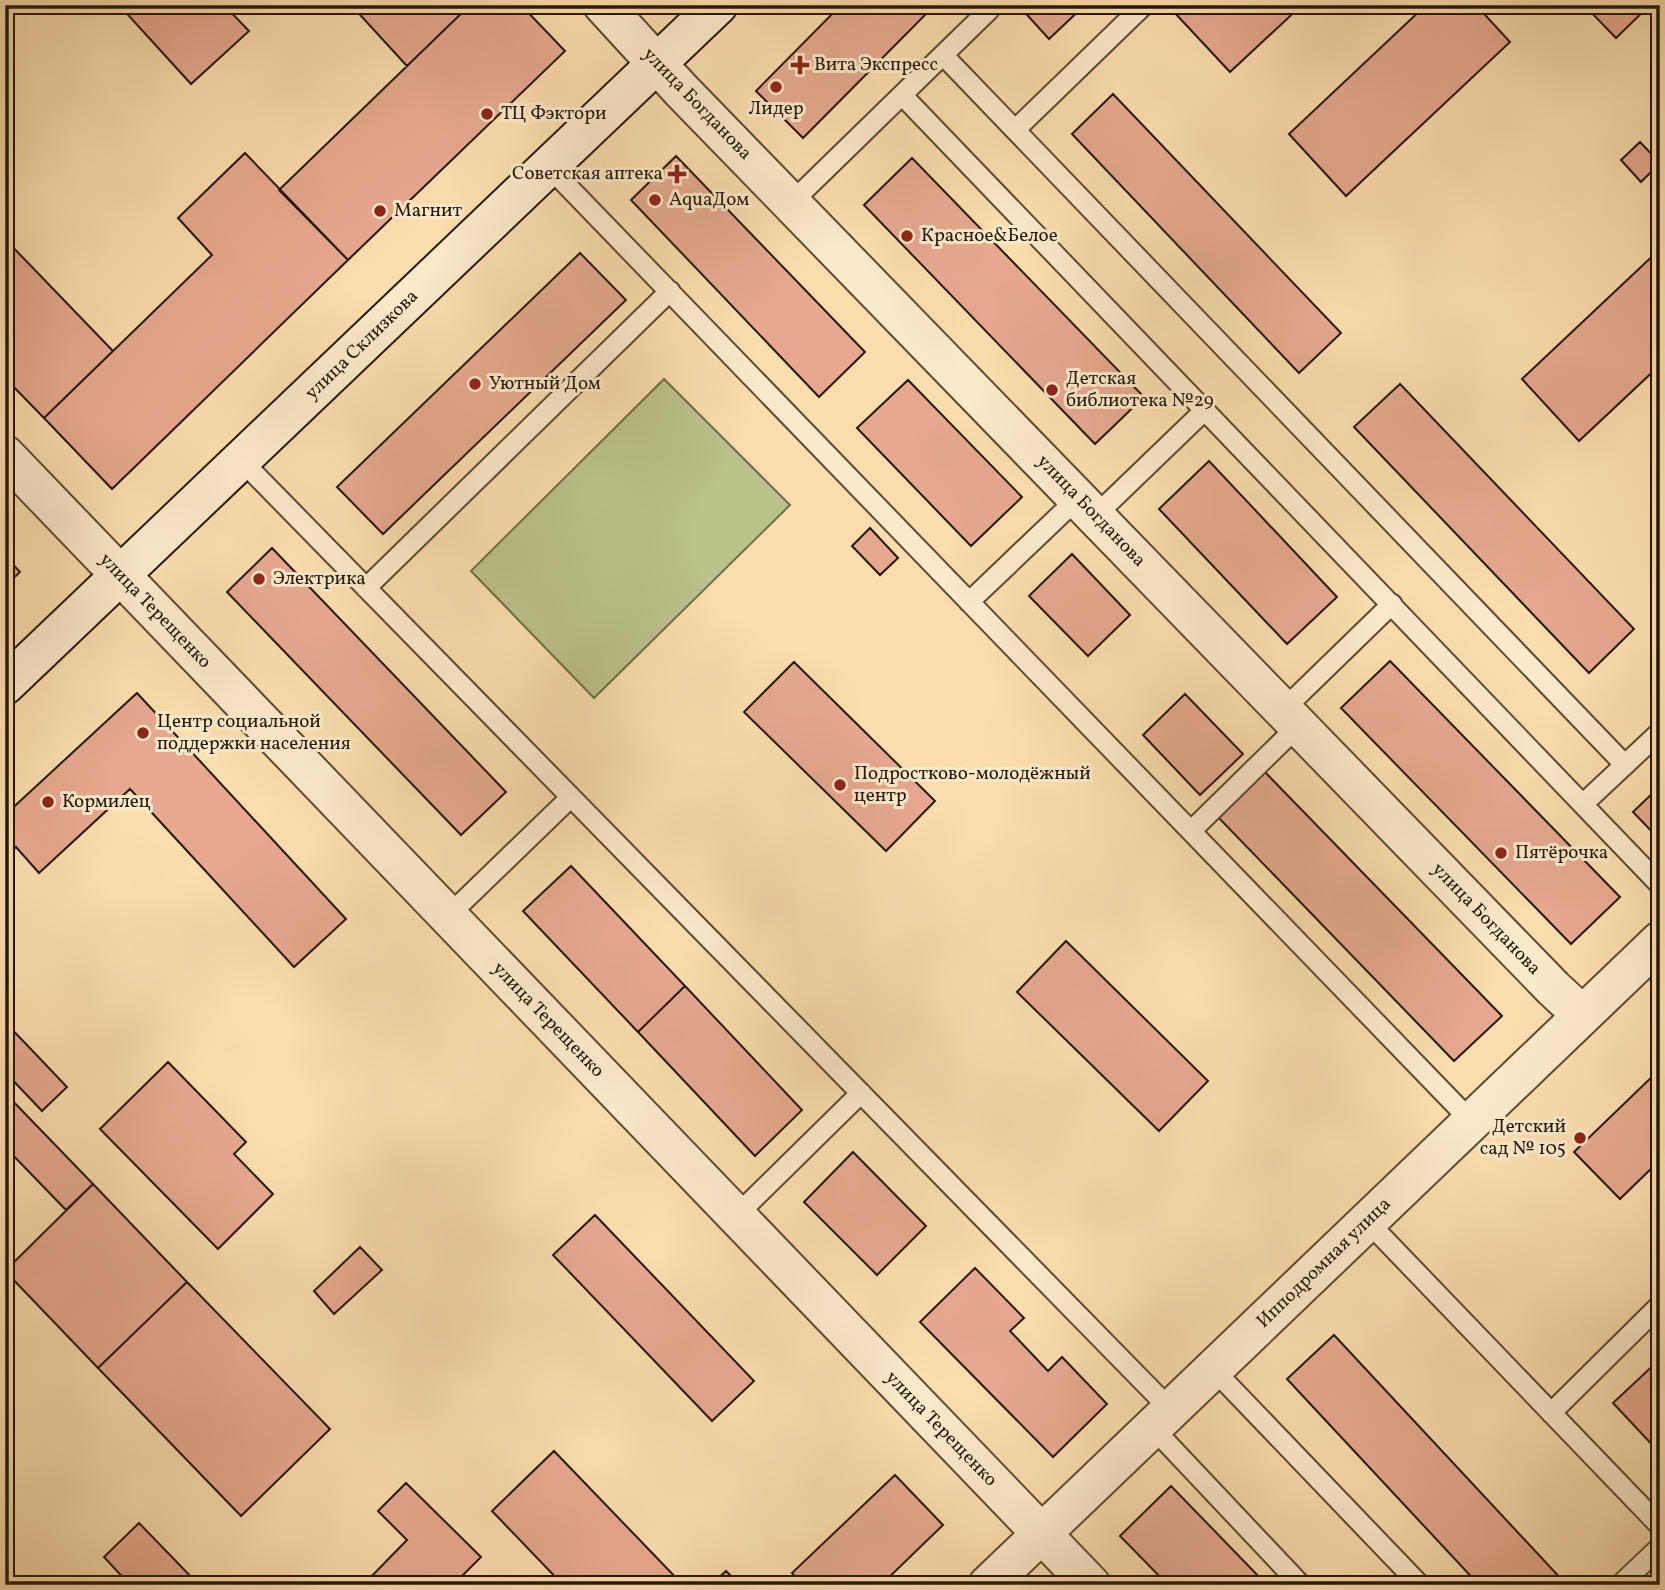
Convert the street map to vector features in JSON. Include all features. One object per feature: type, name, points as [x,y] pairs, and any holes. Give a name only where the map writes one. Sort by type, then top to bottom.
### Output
[{"type":"street","name":"улица Богданова","points":[[603,5],[791,203],[1582,1015]]},
{"type":"street","name":"улица Склизкова","points":[[5,685],[718,5]]},
{"type":"street","name":"улица Терещенко","points":[[5,455],[1091,1585]]},
{"type":"street","name":"Ипподромная улица","points":[[988,1585],[1660,941]]},
{"type":"lane","points":[[791,203],[989,10],[985,5]]},
{"type":"lane","points":[[1016,130],[1144,5]]},
{"type":"lane","points":[[943,55],[1625,765]]},
{"type":"lane","points":[[902,95],[1660,885]]},
{"type":"lane","points":[[549,166],[1471,1121]]},
{"type":"lane","points":[[366,588],[670,291]]},
{"type":"lane","points":[[970,602],[1205,410]]},
{"type":"lane","points":[[241,460],[861,1093],[1161,1418],[1301,1585]]},
{"type":"lane","points":[[1191,831],[1392,604]]},
{"type":"lane","points":[[1583,804],[1660,732]]},
{"type":"lane","points":[[448,916],[571,797]]},
{"type":"lane","points":[[736,1216],[861,1093]]},
{"type":"lane","points":[[1367,1221],[1660,1526]]},
{"type":"lane","points":[[1551,1413],[1660,1305]]},
{"type":"lane","points":[[1213,1369],[1420,1585]]},
{"type":"lane","points":[[1620,1585],[1660,1547]]},
{"type":"green space","points":[[664,379],[790,505],[594,698],[471,571]]},
{"type":"building","points":[[119,5],[224,5],[249,31],[191,84]]},
{"type":"building","points":[[351,5],[470,5],[407,66]]},
{"type":"building","points":[[470,5],[521,5],[565,51],[348,260],[279,190]]},
{"type":"building","points":[[841,5],[919,5],[927,13],[803,138],[756,91]]},
{"type":"building","points":[[1018,5],[1085,5],[1049,39]]},
{"type":"building","points":[[1179,5],[1302,5],[1230,72],[1173,11]]},
{"type":"building","points":[[1426,5],[1476,5],[1510,42],[1346,196],[1289,134]]},
{"type":"building","points":[[1584,5],[1650,5],[1616,38]]},
{"type":"building","points":[[1113,94],[1341,333],[1299,373],[1072,134]]},
{"type":"building","points":[[1640,142],[1660,163],[1641,182],[1621,160]]},
{"type":"building","points":[[245,153],[348,260],[112,489],[44,418],[212,255],[178,218]]},
{"type":"building","points":[[676,156],[865,352],[819,397],[631,200]]},
{"type":"building","points":[[912,158],[1144,397],[1095,444],[864,205]]},
{"type":"building","points":[[5,239],[113,351],[44,418],[5,378]]},
{"type":"building","points":[[1660,249],[1660,365],[1579,441],[1522,379]]},
{"type":"building","points":[[580,253],[626,300],[383,534],[337,487]]},
{"type":"building","points":[[908,380],[1022,497],[971,546],[857,428]]},
{"type":"building","points":[[1400,384],[1634,629],[1589,673],[1354,427]]},
{"type":"building","points":[[1209,461],[1337,597],[1287,644],[1159,509]]},
{"type":"building","points":[[870,528],[898,558],[880,575],[852,546]]},
{"type":"building","points":[[272,548],[506,792],[461,835],[227,592]]},
{"type":"building","points":[[1072,554],[1130,615],[1088,656],[1029,596]]},
{"type":"building","points":[[5,556],[20,572],[5,586]]},
{"type":"building","points":[[1390,661],[1620,897],[1571,944],[1341,708]]},
{"type":"building","points":[[794,662],[935,801],[886,851],[744,712]]},
{"type":"building","points":[[137,693],[346,919],[294,967],[130,789],[39,873],[16,847],[5,857],[5,815]]},
{"type":"building","points":[[1185,694],[1243,754],[1200,795],[1143,735]]},
{"type":"building","points":[[1263,770],[1502,1016],[1454,1061],[1217,816]]},
{"type":"building","points":[[1660,786],[1660,840],[1633,812]]},
{"type":"building","points":[[571,866],[685,986],[638,1032],[523,911]]},
{"type":"building","points":[[1066,941],[1208,1081],[1159,1131],[1017,992]]},
{"type":"building","points":[[685,986],[802,1110],[755,1156],[638,1032]]},
{"type":"building","points":[[5,1022],[67,1087],[42,1111],[5,1072]]},
{"type":"building","points":[[168,1062],[246,1142],[234,1154],[273,1194],[218,1249],[100,1129]]},
{"type":"building","points":[[1660,1069],[1660,1160],[1620,1199],[1574,1152]]},
{"type":"building","points":[[5,1093],[93,1184],[66,1210],[5,1147]]},
{"type":"building","points":[[853,1152],[926,1226],[877,1275],[804,1202]]},
{"type":"building","points":[[93,1184],[187,1282],[98,1368],[5,1271]]},
{"type":"building","points":[[595,1215],[754,1381],[712,1421],[553,1255]]},
{"type":"building","points":[[360,1247],[382,1270],[334,1314],[314,1291]]},
{"type":"building","points":[[975,1268],[1024,1318],[1010,1331],[1048,1371],[1062,1357],[1107,1404],[1053,1457],[920,1322]]},
{"type":"building","points":[[187,1282],[330,1429],[241,1516],[98,1368]]},
{"type":"building","points":[[1334,1335],[1564,1582],[1561,1585],[1479,1585],[1287,1379]]},
{"type":"building","points":[[1660,1359],[1660,1449],[1658,1451],[1613,1403]]},
{"type":"building","points":[[554,1451],[683,1585],[563,1585],[492,1511]]},
{"type":"building","points":[[895,1475],[943,1525],[881,1585],[803,1585],[792,1573]]},
{"type":"building","points":[[406,1483],[481,1557],[453,1585],[363,1585],[407,1540],[378,1511]]},
{"type":"building","points":[[1171,1486],[1267,1585],[1168,1585],[1120,1536]]},
{"type":"building","points":[[139,1523],[199,1585],[130,1585],[104,1557]]},
{"type":"building","points":[[726,1571],[740,1585],[711,1585]]},
{"type":"place","name":"Вита Экспресс","points":[[800,65]]},
{"type":"place","name":"Лидер","points":[[776,87]]},
{"type":"place","name":"ТЦ Фэктори","points":[[487,114]]},
{"type":"place","name":"Советская аптека","points":[[677,174]]},
{"type":"place","name":"AquaДом","points":[[655,200]]},
{"type":"place","name":"Магнит","points":[[380,211]]},
{"type":"place","name":"Красное&Белое","points":[[907,236]]},
{"type":"place","name":"Уютный Дом","points":[[475,384]]},
{"type":"place","name":"Детская библиотека №29","points":[[1052,390]]},
{"type":"place","name":"Электрика","points":[[259,579]]},
{"type":"place","name":"Центр социальной поддержки населения","points":[[143,733]]},
{"type":"place","name":"Подростково-молодёжный центр","points":[[840,785]]},
{"type":"place","name":"Кормилец","points":[[48,802]]},
{"type":"place","name":"Пятёрочка","points":[[1501,853]]},
{"type":"place","name":"Детский сад № 105","points":[[1580,1138]]}]
